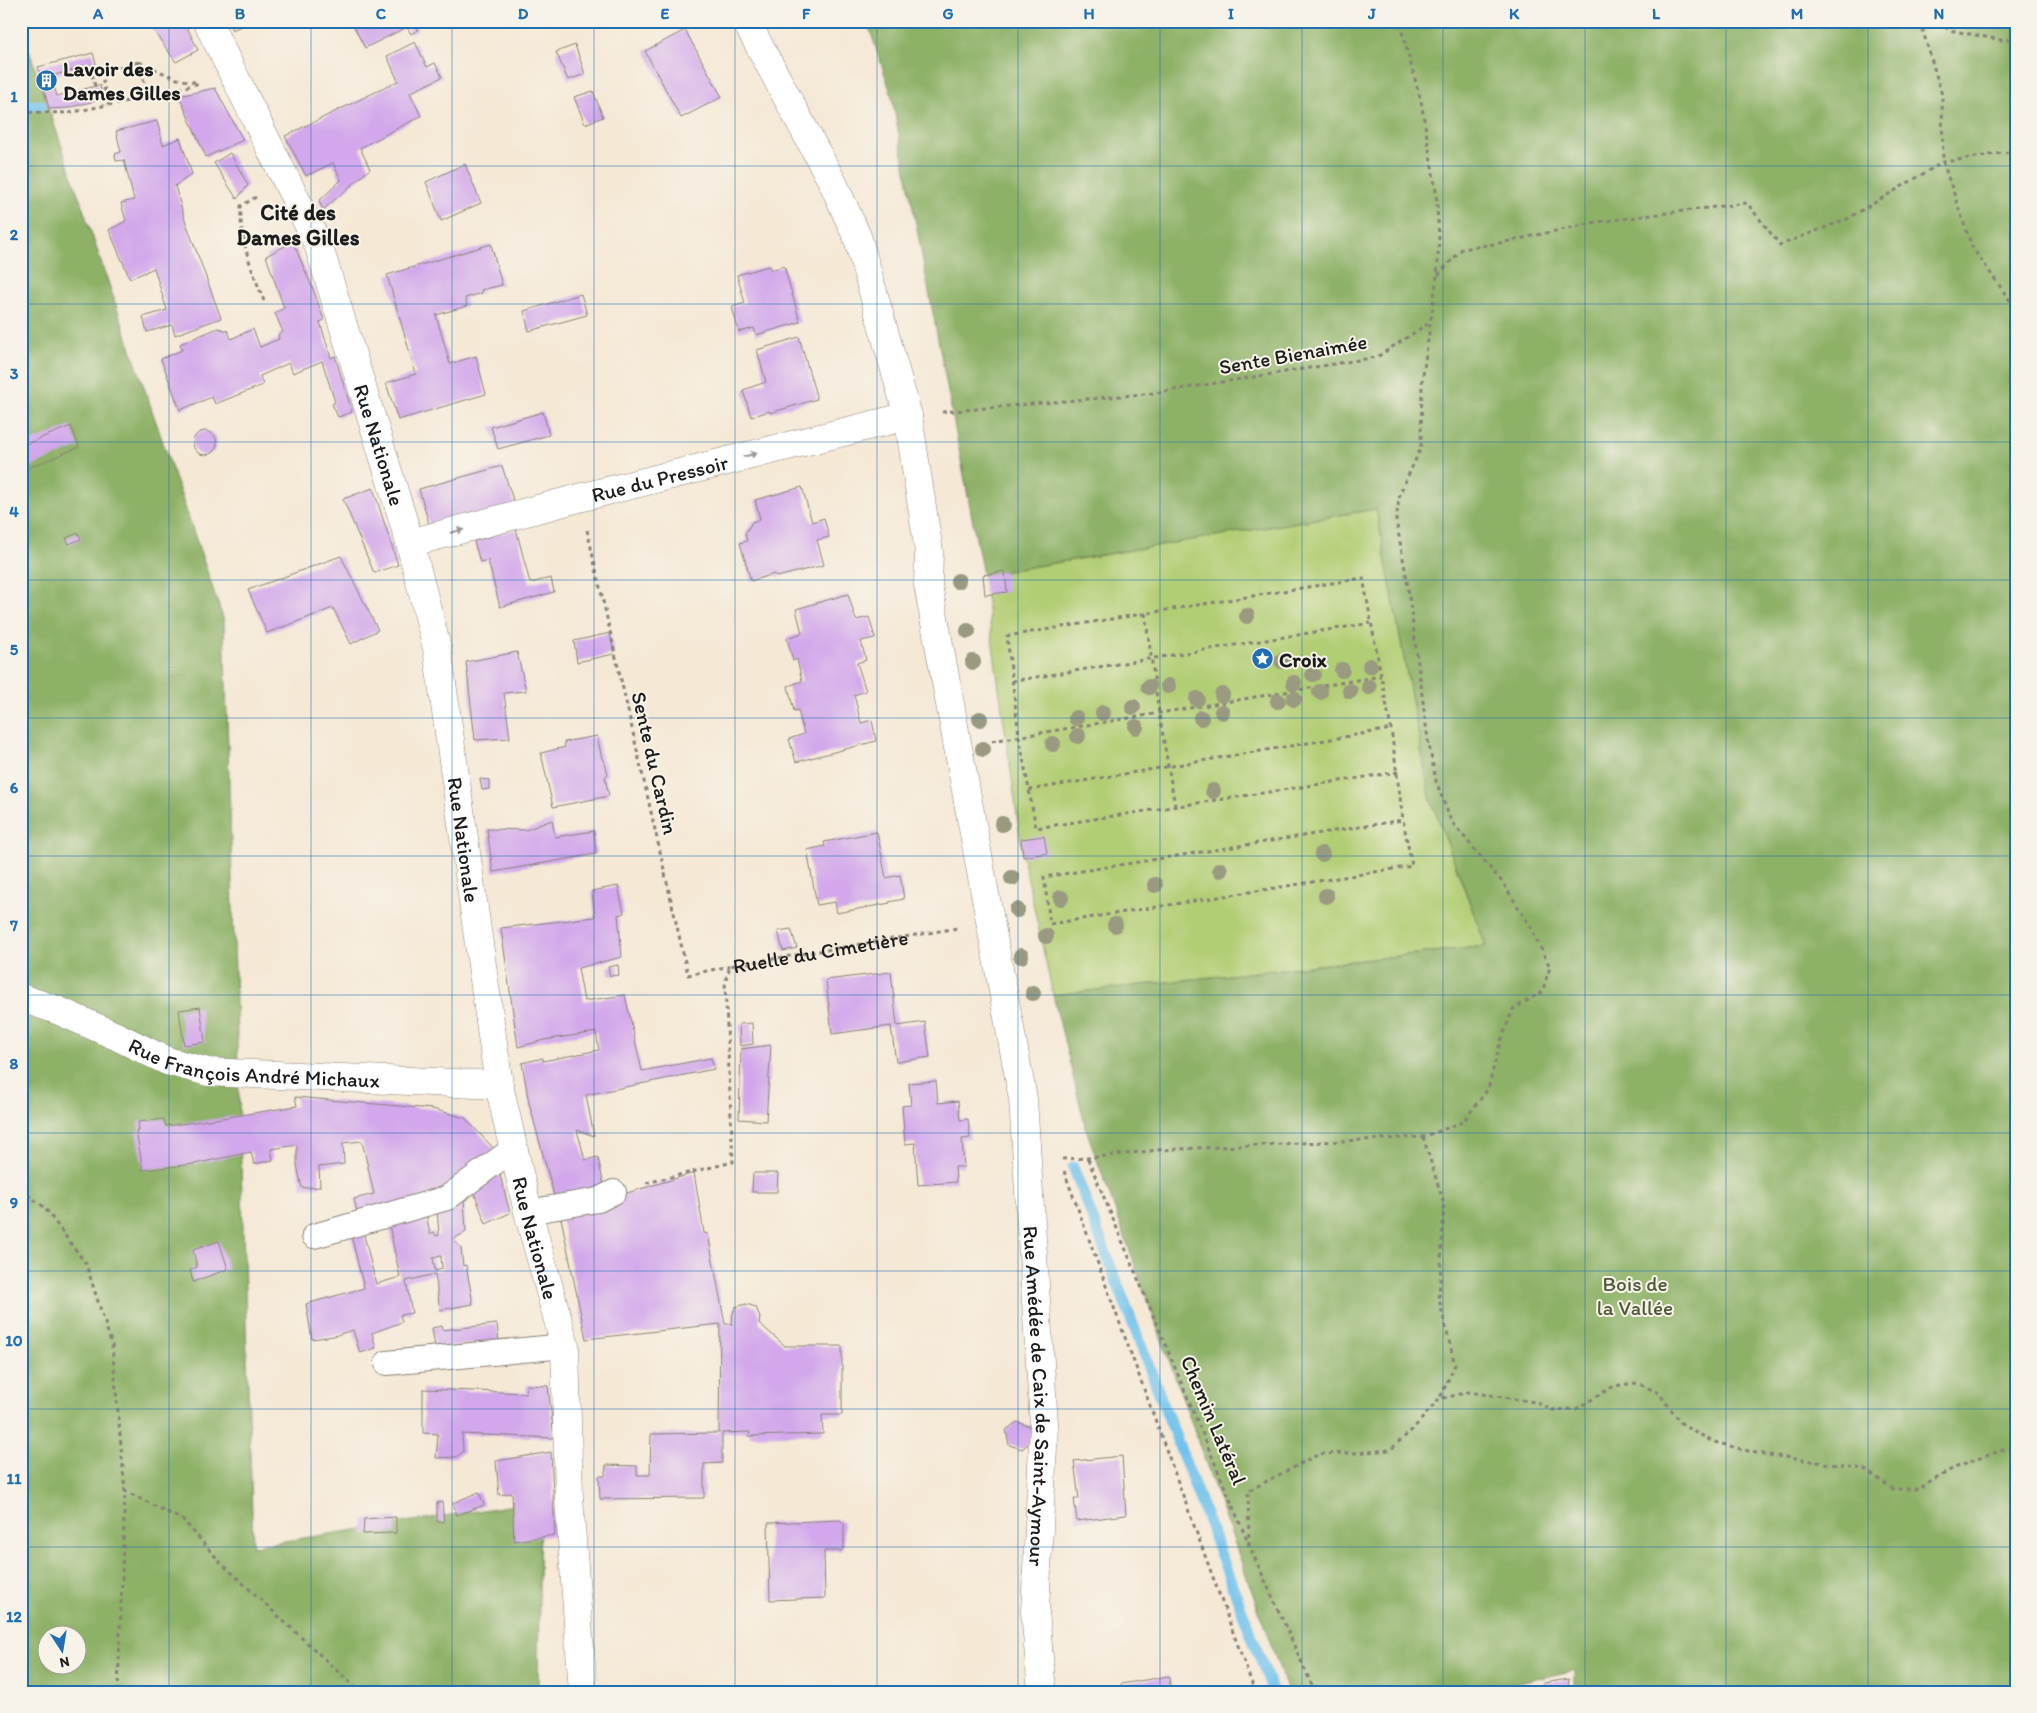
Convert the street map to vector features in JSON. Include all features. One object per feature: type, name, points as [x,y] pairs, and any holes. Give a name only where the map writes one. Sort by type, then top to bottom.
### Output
[{"type":"street","name":"Rue Nationale","points":[[208,21],[318,244],[410,543],[437,648],[499,1085],[528,1212],[565,1346],[569,1498],[583,1692]]},
{"type":"street","name":"Rue Amédée de Caix de Saint-Aymour","points":[[746,21],[833,183],[858,239],[908,416],[929,552],[928,584],[1023,1099],[1044,1425],[1035,1611],[1042,1692]]},
{"type":"street","name":"Rue du Pressoir","points":[[410,543],[579,498],[908,416]]},
{"type":"street","name":"Rue François André Michaux","points":[[21,998],[57,1010],[167,1061],[208,1072],[499,1085]]},
{"type":"lane","points":[[314,1236],[447,1198],[513,1149]]},
{"type":"lane","points":[[528,1212],[598,1200],[614,1192]]},
{"type":"lane","points":[[387,1363],[565,1346]]},
{"type":"path","points":[[1255,1692],[1072,1190],[1059,1159],[1088,1158],[1158,1150],[1423,1137],[1463,1122],[1488,1089],[1500,1043],[1514,1009],[1542,992],[1550,967],[1530,926],[1504,883],[1452,821],[1436,781],[1428,740],[1396,520],[1400,494],[1420,448],[1422,382],[1437,276],[1440,237],[1436,191],[1421,101],[1399,21]]},
{"type":"path","points":[[1920,21],[1942,95],[1943,162],[1972,248],[2016,309]]},
{"type":"path","points":[[1939,21],[1949,30],[2001,40],[2016,39]]},
{"type":"path","points":[[139,62],[148,97]]},
{"type":"path","points":[[21,112],[55,110],[68,113],[108,106],[202,83],[183,81],[139,62],[92,74]]},
{"type":"path","points":[[90,65],[95,86]]},
{"type":"path","points":[[101,72],[108,106]]},
{"type":"path","points":[[1437,276],[1462,249],[1500,243],[1597,222],[1748,203],[1780,245],[1847,219],[1943,162],[2016,151]]},
{"type":"path","points":[[264,301],[246,251],[240,223],[241,206],[286,180]]},
{"type":"path","name":"Sente Bienaimée","points":[[908,416],[1155,392],[1377,357],[1430,323]]},
{"type":"path","name":"Sente du Cardin","points":[[586,526],[688,975],[730,966]]},
{"type":"path","points":[[1398,772],[1036,828],[1019,736],[1007,636],[1363,578],[1398,772],[1403,820],[1412,866],[1050,924],[1044,877],[1403,820]]},
{"type":"path","points":[[1145,613],[1159,713],[1175,806]]},
{"type":"path","points":[[1012,681],[1371,623]]},
{"type":"path","points":[[957,747],[1381,676]]},
{"type":"path","points":[[1029,790],[1391,729]]},
{"type":"path","name":"Ruelle du Cimetière","points":[[614,1192],[672,1175],[732,1162],[725,982],[730,966],[928,934]]},
{"type":"path","points":[[1249,1545],[1248,1491],[1319,1454],[1354,1454],[1390,1450],[1413,1429],[1439,1398],[1455,1365],[1439,1299],[1444,1204],[1423,1137]]},
{"type":"path","name":"Chemin Latéral","points":[[1088,1158],[1249,1545],[1315,1692]]},
{"type":"path","points":[[21,1190],[44,1207],[86,1264],[112,1345],[126,1491],[118,1692]]},
{"type":"path","points":[[1439,1398],[1469,1392],[1535,1402],[1552,1410],[1576,1409],[1614,1386],[1637,1383],[1659,1393],[1681,1423],[1711,1441],[1756,1453],[1864,1469],[1893,1489],[1919,1489],[1957,1466],[2003,1450],[2016,1450]]},
{"type":"path","points":[[126,1491],[183,1520],[219,1561],[360,1692]]},
{"type":"green space","name":"Bois de la Vallée","points":[[867,21],[2016,21],[2016,1692],[1574,1692],[1574,1670],[1482,1692],[1288,1692],[1086,1129],[1053,995],[1486,946],[1430,797],[1376,509],[983,575],[891,93]]},
{"type":"green space","points":[[21,27],[224,621],[253,1546],[540,1501],[538,1692],[21,1692]]},
{"type":"green space","points":[[1376,509],[1430,797],[1486,946],[1053,995],[1023,857],[983,575]]},
{"type":"building","points":[[152,21],[184,21],[198,50],[176,62],[153,30],[156,29]]},
{"type":"building","points":[[228,21],[253,21],[232,30]]},
{"type":"building","points":[[351,21],[413,21],[418,30],[411,34],[407,27],[365,48]]},
{"type":"building","points":[[685,30],[722,97],[681,118],[645,51]]},
{"type":"building","points":[[415,42],[427,67],[435,63],[442,77],[410,93],[421,116],[360,148],[370,169],[323,210],[319,201],[341,180],[333,163],[306,176],[285,136],[398,81],[387,56]]},
{"type":"building","points":[[575,45],[585,74],[568,80],[556,52]]},
{"type":"building","name":"Lavoir des Dames Gilles","points":[[93,53],[96,64],[51,76],[57,96],[100,85],[103,99],[67,108],[49,109],[38,67]]},
{"type":"building","points":[[215,88],[243,140],[206,157],[179,96]]},
{"type":"building","points":[[593,91],[603,117],[585,124],[574,97]]},
{"type":"building","points":[[157,121],[163,145],[180,138],[192,174],[175,186],[185,220],[221,318],[175,335],[172,325],[147,332],[143,317],[167,310],[154,268],[130,279],[109,230],[126,221],[121,203],[134,200],[124,160],[116,161],[115,154],[121,152],[116,131]]},
{"type":"building","points":[[230,153],[248,185],[237,199],[214,163]]},
{"type":"building","points":[[465,164],[481,203],[441,221],[426,182]]},
{"type":"building","points":[[293,242],[315,294],[324,320],[320,322],[331,358],[335,356],[352,412],[338,417],[332,404],[335,402],[322,361],[293,373],[289,363],[260,376],[263,385],[215,404],[212,397],[180,410],[161,359],[182,350],[180,344],[218,328],[228,331],[231,339],[253,329],[260,347],[279,339],[278,335],[283,332],[275,313],[284,308],[266,256]]},
{"type":"building","points":[[491,244],[502,285],[481,290],[482,293],[465,298],[467,306],[436,315],[450,364],[476,356],[486,394],[398,420],[386,383],[416,374],[387,275]]},
{"type":"building","points":[[769,266],[771,270],[784,266],[800,322],[756,335],[754,328],[739,332],[732,307],[745,303],[737,275]]},
{"type":"building","points":[[581,294],[587,315],[529,331],[524,311]]},
{"type":"building","points":[[799,337],[817,399],[751,417],[743,390],[766,382],[757,350]]},
{"type":"building","points":[[543,412],[549,435],[498,449],[491,427]]},
{"type":"building","points":[[71,426],[79,447],[21,471],[21,446]]},
{"type":"building","points":[[200,431],[210,431],[217,438],[217,448],[210,455],[200,455],[193,448],[193,438]]},
{"type":"building","points":[[502,466],[515,506],[431,531],[419,489]]},
{"type":"building","points":[[802,487],[812,522],[824,518],[829,537],[817,540],[824,565],[777,577],[774,574],[751,581],[740,543],[747,541],[745,534],[752,522],[760,519],[755,500]]},
{"type":"building","points":[[373,488],[398,565],[374,573],[343,499]]},
{"type":"building","points":[[516,529],[530,583],[551,578],[554,592],[500,607],[488,560],[480,562],[474,541]]},
{"type":"building","points":[[78,533],[81,539],[69,544],[66,538]]},
{"type":"building","points":[[341,556],[378,630],[351,644],[333,608],[267,633],[248,590]]},
{"type":"building","points":[[1005,571],[1007,592],[985,595],[983,575]]},
{"type":"building","points":[[848,594],[856,620],[869,617],[875,638],[861,641],[866,660],[857,663],[866,691],[854,695],[861,723],[872,720],[876,741],[796,762],[789,739],[804,734],[798,710],[794,711],[788,686],[802,681],[797,659],[793,661],[787,638],[802,633],[796,609]]},
{"type":"building","points":[[610,633],[614,654],[577,662],[574,641]]},
{"type":"building","points":[[517,652],[526,691],[504,693],[510,738],[475,740],[466,662]]},
{"type":"building","points":[[597,736],[602,759],[608,774],[605,777],[609,796],[553,807],[541,753],[565,747],[564,742]]},
{"type":"building","points":[[480,779],[489,780],[489,789],[482,790]]},
{"type":"building","points":[[552,820],[555,837],[594,831],[596,854],[493,872],[487,829],[526,830]]},
{"type":"building","points":[[877,832],[886,878],[900,875],[904,899],[837,913],[835,902],[817,905],[807,850],[825,846],[824,842]]},
{"type":"building","points":[[1044,836],[1047,853],[1023,857],[1021,839]]},
{"type":"building","points":[[618,886],[624,913],[618,915],[622,957],[578,968],[584,1001],[625,995],[642,1071],[711,1058],[714,1069],[586,1095],[594,1136],[577,1130],[585,1160],[598,1157],[605,1191],[555,1199],[529,1103],[522,1063],[543,1058],[543,1061],[599,1050],[596,1032],[544,1040],[518,1047],[501,928],[595,917],[592,891]]},
{"type":"building","points":[[791,929],[797,948],[783,951],[778,931]]},
{"type":"building","points":[[618,965],[619,975],[610,976],[608,967]]},
{"type":"building","points":[[891,972],[897,1026],[925,1022],[930,1057],[896,1062],[891,1026],[832,1034],[826,980]]},
{"type":"building","points":[[200,1007],[205,1042],[184,1045],[179,1010]]},
{"type":"building","points":[[752,1023],[753,1044],[740,1046],[739,1024]]},
{"type":"building","points":[[771,1045],[766,1121],[739,1119],[741,1049]]},
{"type":"building","points":[[936,1081],[938,1103],[958,1101],[960,1120],[968,1119],[970,1138],[962,1139],[964,1167],[955,1167],[956,1182],[918,1185],[915,1143],[905,1144],[902,1106],[911,1105],[909,1083]]},
{"type":"building","points":[[295,1097],[433,1109],[465,1118],[497,1152],[443,1191],[358,1216],[354,1199],[374,1194],[362,1141],[343,1143],[344,1164],[319,1167],[320,1187],[302,1188],[297,1165],[297,1145],[271,1149],[273,1160],[254,1164],[251,1152],[194,1164],[143,1170],[136,1131],[139,1131],[138,1122],[164,1119],[166,1126],[229,1117],[297,1106]]},
{"type":"building","points":[[498,1167],[510,1213],[486,1224],[472,1187]]},
{"type":"building","points":[[694,1173],[704,1233],[708,1234],[725,1324],[732,1324],[735,1307],[746,1304],[756,1307],[760,1318],[759,1323],[785,1346],[842,1346],[842,1415],[822,1415],[823,1434],[749,1436],[750,1432],[722,1433],[722,1463],[704,1464],[704,1498],[600,1499],[599,1476],[605,1476],[606,1465],[637,1466],[637,1475],[650,1475],[651,1434],[719,1433],[720,1324],[586,1339],[560,1213]]},
{"type":"building","points":[[753,1173],[778,1173],[777,1192],[752,1192]]},
{"type":"building","points":[[464,1199],[466,1232],[453,1239],[461,1248],[463,1266],[466,1265],[473,1304],[440,1310],[435,1274],[406,1281],[412,1313],[400,1315],[402,1322],[372,1333],[376,1348],[360,1353],[353,1330],[334,1336],[312,1339],[306,1304],[364,1288],[351,1235],[363,1231],[376,1284],[400,1277],[389,1225],[426,1213],[430,1234],[434,1232],[436,1236],[439,1235],[437,1209]],"holes":[[[441,1256],[442,1269],[435,1271],[433,1258]]]},
{"type":"building","points":[[219,1241],[228,1269],[193,1282],[190,1270],[197,1267],[193,1250]]},
{"type":"building","points":[[497,1324],[499,1342],[435,1347],[432,1328],[442,1326],[442,1330]]},
{"type":"building","points":[[527,1385],[548,1386],[554,1438],[462,1434],[463,1452],[456,1457],[436,1458],[438,1434],[423,1433],[423,1389],[526,1393]]},
{"type":"building","points":[[1017,1422],[1034,1428],[1033,1440],[1022,1449],[1009,1445],[1006,1430]]},
{"type":"building","points":[[551,1452],[555,1535],[514,1541],[512,1493],[499,1495],[496,1461]]},
{"type":"building","points":[[1122,1456],[1126,1515],[1077,1521],[1074,1499],[1079,1499],[1074,1461]]},
{"type":"building","points":[[479,1492],[484,1505],[457,1515],[453,1503]]},
{"type":"building","points":[[442,1502],[444,1522],[437,1522],[437,1503]]},
{"type":"building","points":[[396,1517],[396,1533],[363,1534],[364,1519]]},
{"type":"building","points":[[840,1520],[844,1524],[844,1547],[841,1551],[824,1551],[825,1598],[770,1600],[768,1523]]},
{"type":"building","points":[[1169,1676],[1171,1692],[1122,1692],[1121,1684]]},
{"type":"building","points":[[1569,1679],[1568,1692],[1543,1692],[1543,1683]]},
{"type":"waterway","points":[[21,106],[42,105]]},
{"type":"waterway","points":[[1073,1167],[1273,1692]]},
{"type":"place","name":"Lavoir des Dames Gilles","points":[[47,80]]},
{"type":"place","name":"Croix","points":[[1263,659]]},
{"type":"district","name":"Cité des Dames Gilles","points":[[298,224]]}]
